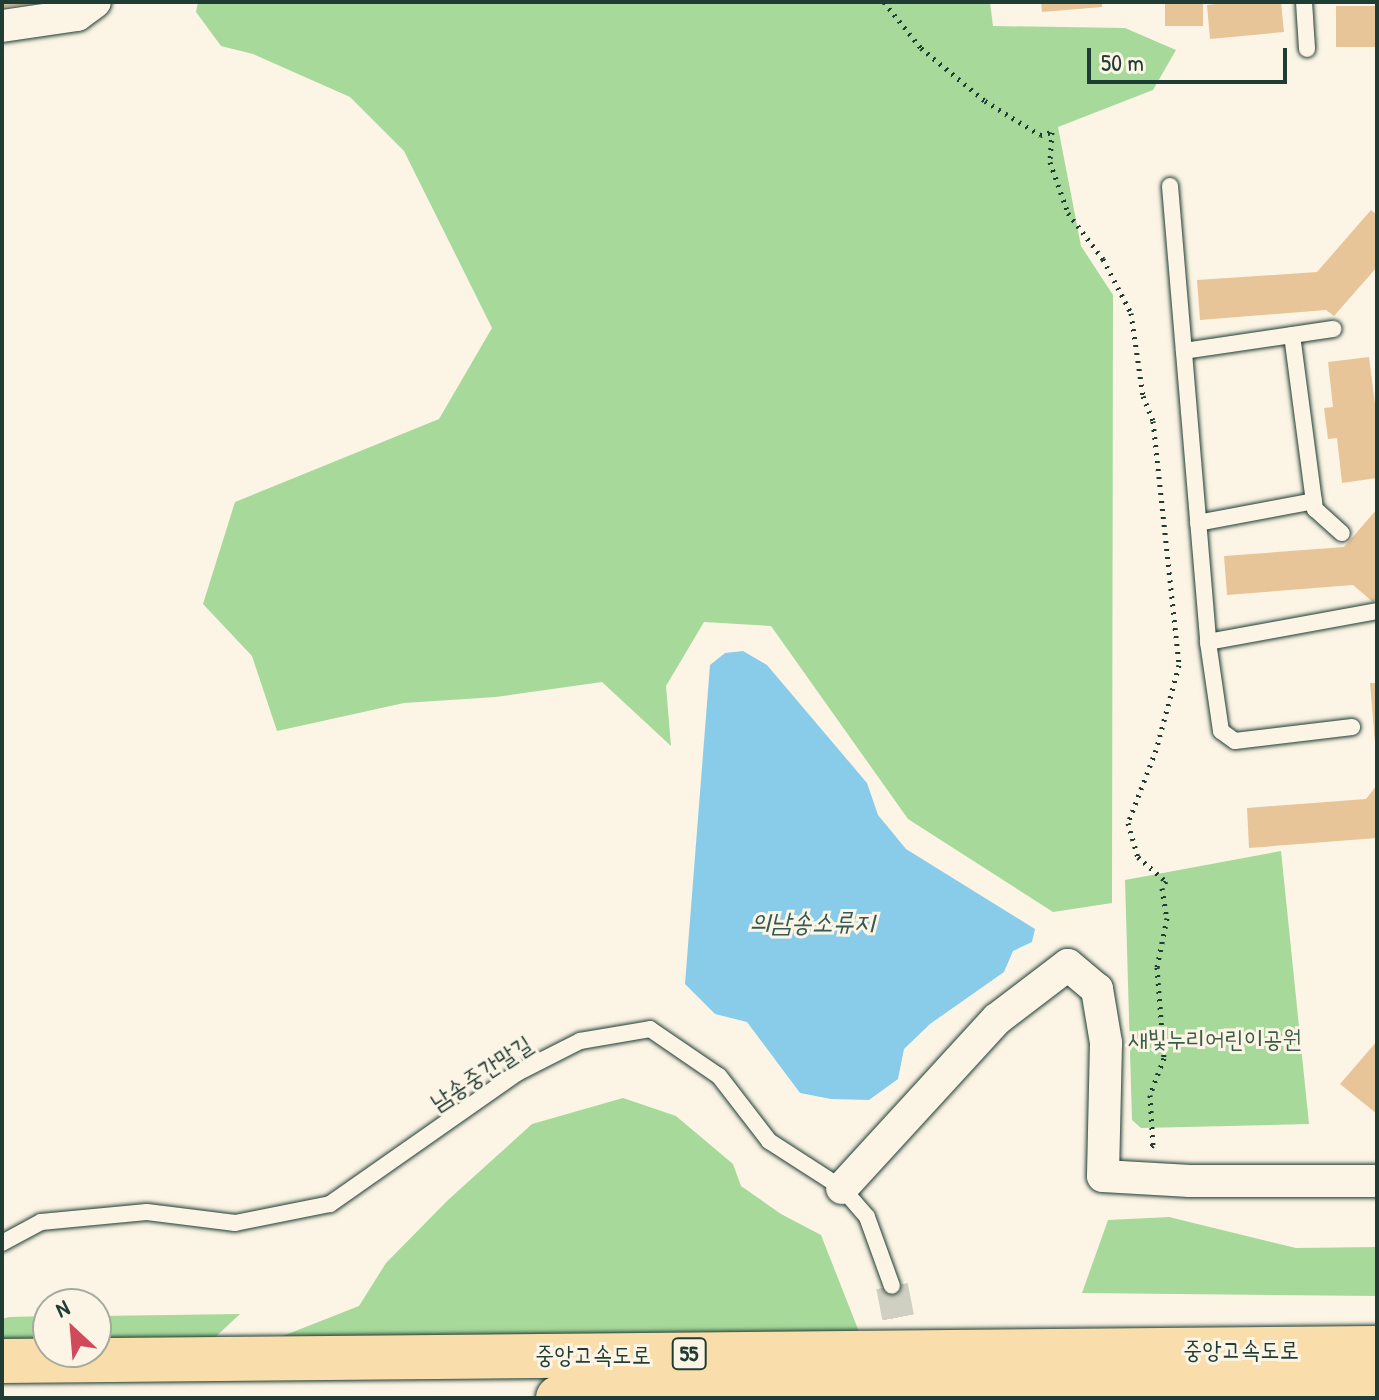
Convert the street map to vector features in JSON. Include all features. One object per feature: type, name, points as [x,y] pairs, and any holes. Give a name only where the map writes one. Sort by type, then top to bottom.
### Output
[{"type":"highway","name":"중앙고속도로","points":[[2,1361],[1377,1348]]},
{"type":"highway","name":"중앙고속도로","points":[[558,1398],[1377,1384]]},
{"type":"street","points":[[2,26],[77,15],[95,2]]},
{"type":"street","points":[[842,1188],[997,1019],[1068,965],[1097,989],[1106,1043],[1103,1176],[1377,1181]]},
{"type":"lane","points":[[1304,2],[1307,49]]},
{"type":"lane","points":[[1170,186],[1208,642],[1221,731],[1235,741],[1352,727]]},
{"type":"lane","points":[[1184,351],[1333,329]]},
{"type":"lane","points":[[1292,335],[1315,509],[1342,533]]},
{"type":"lane","points":[[1198,523],[1314,501]]},
{"type":"lane","points":[[1208,642],[1377,611]]},
{"type":"lane","name":"남송중간말길","points":[[2,1243],[41,1222],[147,1212],[235,1223],[330,1204],[517,1073],[580,1041],[650,1029],[719,1076],[769,1141],[842,1188],[867,1217],[892,1286]]},
{"type":"path","points":[[884,2],[921,48],[985,101],[1040,135],[1052,132],[1050,162],[1068,213],[1103,259],[1131,313],[1143,396],[1153,421],[1179,665],[1156,750],[1128,823],[1138,857],[1166,881],[1162,888],[1167,918],[1157,967],[1164,1058],[1150,1095],[1153,1145],[1143,1152],[1134,1177]]},
{"type":"green space","points":[[198,2],[990,2],[993,26],[1125,28],[1176,50],[1153,90],[1058,127],[1081,246],[1113,295],[1112,903],[1053,912],[908,819],[771,626],[704,622],[666,686],[671,746],[602,682],[496,697],[404,703],[277,731],[252,656],[203,604],[235,502],[439,419],[492,328],[404,151],[350,97],[253,54],[221,46],[196,12]]},
{"type":"green space","name":"새빛누리어린이공원","points":[[1281,851],[1309,1124],[1141,1128],[1132,1120],[1125,880]]},
{"type":"green space","points":[[623,1098],[676,1116],[733,1164],[741,1186],[781,1214],[821,1235],[876,1375],[165,1382],[2,1382],[2,1319],[9,1317],[32,1316],[32,1368],[112,1368],[112,1316],[240,1314],[168,1381],[359,1306],[386,1263],[448,1200],[532,1124]]},
{"type":"green space","points":[[1169,1217],[1296,1248],[1377,1247],[1377,1296],[1082,1293],[1108,1220]]},
{"type":"water","name":"의남송소류지","points":[[743,651],[767,665],[867,783],[878,815],[906,849],[1035,929],[1032,942],[1013,951],[1004,972],[930,1024],[904,1049],[898,1079],[869,1100],[831,1099],[800,1093],[747,1022],[715,1014],[685,984],[710,665],[725,653]]},
{"type":"building","points":[[2,2],[29,2],[29,4],[2,7]]},
{"type":"building","points":[[1041,2],[1102,2],[1102,7],[1042,12]]},
{"type":"building","points":[[1165,2],[1203,2],[1203,26],[1165,26]]},
{"type":"building","points":[[1281,2],[1284,32],[1210,39],[1207,5]]},
{"type":"building","points":[[1336,6],[1377,6],[1377,47],[1336,47]]},
{"type":"building","points":[[1371,210],[1377,215],[1377,267],[1334,316],[1326,310],[1200,320],[1197,280],[1317,272]]},
{"type":"building","points":[[1369,357],[1377,419],[1377,478],[1342,483],[1337,438],[1328,439],[1324,408],[1333,407],[1328,362]]},
{"type":"building","points":[[1377,509],[1377,597],[1373,602],[1353,585],[1227,595],[1224,556],[1344,547]]},
{"type":"building","points":[[1370,683],[1377,683],[1377,743],[1375,743]]},
{"type":"building","points":[[1377,785],[1377,838],[1249,848],[1247,808],[1366,799]]},
{"type":"building","points":[[1377,1041],[1377,1114],[1340,1084]]},
{"type":"tunnel","points":[[892,1286],[909,1373]]}]
